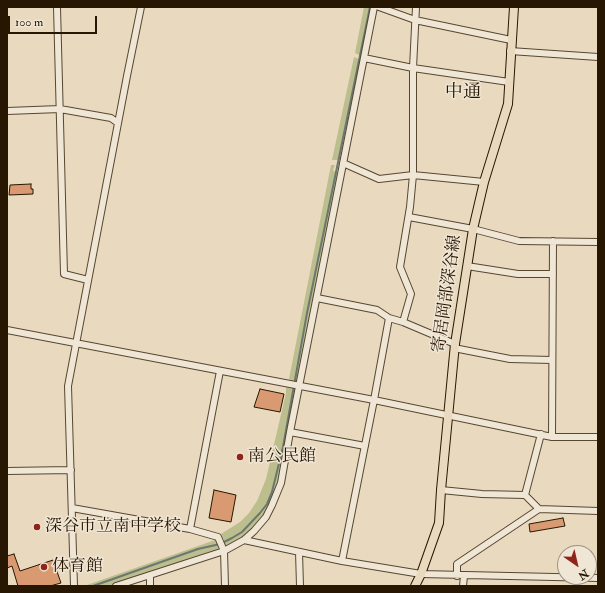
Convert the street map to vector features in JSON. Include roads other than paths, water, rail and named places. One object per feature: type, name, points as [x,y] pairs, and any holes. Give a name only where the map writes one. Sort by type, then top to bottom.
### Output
[{"type":"main road","name":"寄居岡部深谷線","points":[[415,586],[440,523],[441,490],[455,346],[473,229],[484,182],[508,104],[510,51],[514,7]]},
{"type":"street","points":[[57,7],[64,274],[88,280]]},
{"type":"street","points":[[74,586],[68,386],[141,7]]},
{"type":"street","points":[[116,586],[224,549],[244,540],[266,517],[272,505],[281,483],[374,7]]},
{"type":"street","points":[[379,7],[414,20],[511,40]]},
{"type":"street","points":[[402,322],[411,294],[400,267],[409,217],[413,175],[413,68],[414,20],[416,7]]},
{"type":"street","points":[[510,51],[598,57]]},
{"type":"street","points":[[364,58],[413,68],[509,82]]},
{"type":"street","points":[[7,111],[60,108],[111,118],[118,122]]},
{"type":"street","points":[[343,163],[379,179],[413,175],[484,182]]},
{"type":"street","points":[[409,217],[473,229],[519,241],[598,242]]},
{"type":"street","points":[[552,436],[553,241]]},
{"type":"street","points":[[467,266],[518,274],[553,274]]},
{"type":"street","points":[[317,298],[377,310],[388,318],[402,322],[455,346],[510,359],[552,360]]},
{"type":"street","points":[[342,561],[374,400],[388,318]]},
{"type":"street","points":[[7,330],[374,400],[552,436],[598,437]]},
{"type":"street","points":[[190,529],[220,371]]},
{"type":"street","points":[[290,432],[365,446]]},
{"type":"street","points":[[525,495],[541,434]]},
{"type":"street","points":[[7,471],[71,470]]},
{"type":"street","points":[[441,490],[482,494],[525,495],[539,509]]},
{"type":"street","points":[[72,508],[190,529],[218,537],[224,549],[225,586]]},
{"type":"street","points":[[463,586],[457,564],[539,509],[598,511]]},
{"type":"street","points":[[244,540],[342,561],[421,574],[598,578]]},
{"type":"street","points":[[299,552],[300,586]]},
{"type":"street","points":[[150,575],[150,586]]},
{"type":"waterway","points":[[93,586],[198,549],[220,544],[242,532],[267,504],[272,492],[283,447],[307,313],[370,7]]},
{"type":"place","name":"南公民館","points":[[240,457]]},
{"type":"place","name":"深谷市立南中学校","points":[[37,527]]},
{"type":"place","name":"体育館","points":[[44,567]]},
{"type":"district","name":"中通","points":[[463,93]]}]
